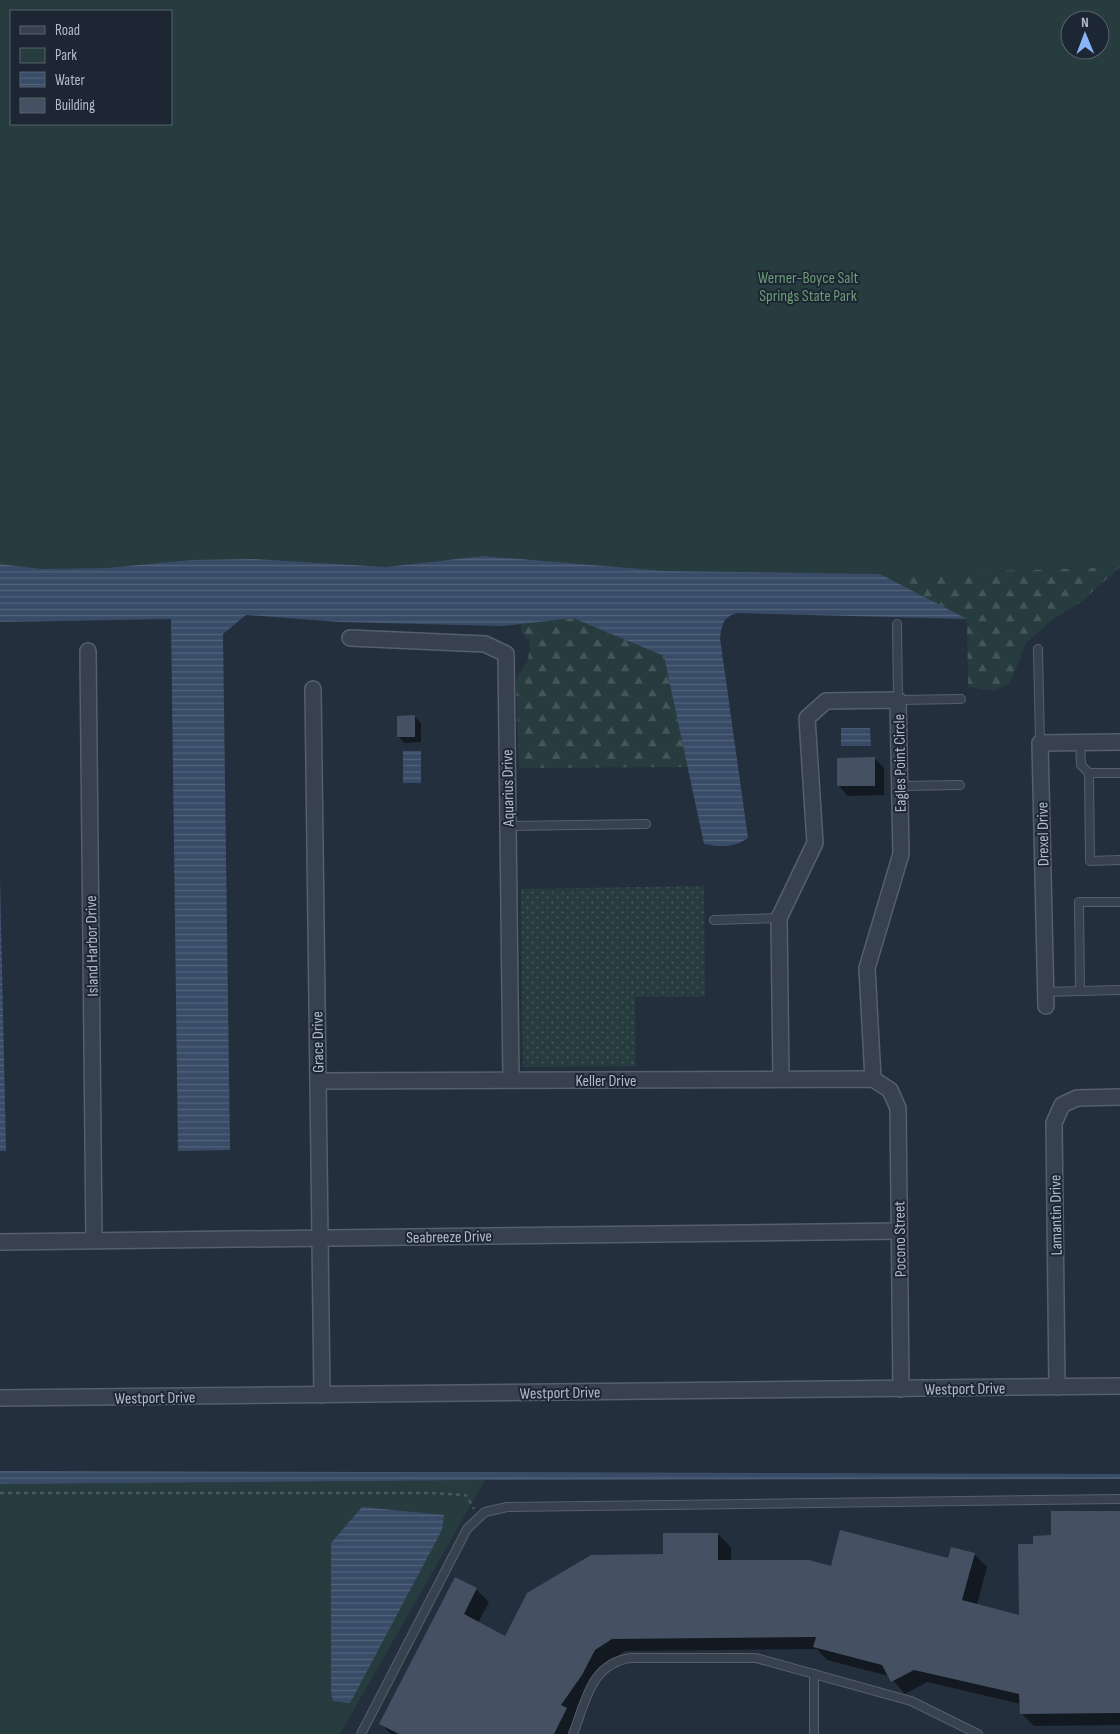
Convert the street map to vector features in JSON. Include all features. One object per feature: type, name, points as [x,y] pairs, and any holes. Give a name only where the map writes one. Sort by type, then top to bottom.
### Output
[{"type":"street","name":"Aquarius Drive","points":[[350,638],[485,644],[506,654],[511,1080]]},
{"type":"street","name":"Island Harbor Drive","points":[[88,651],[94,1240]]},
{"type":"street","name":"Grace Drive","points":[[313,689],[322,1395]]},
{"type":"street","name":"Eagles Point Circle","points":[[781,1080],[779,918],[815,843],[807,718],[826,701],[898,700],[900,854],[868,968],[873,1079]]},
{"type":"street","points":[[1040,743],[1120,742]]},
{"type":"street","name":"Drexel Drive","points":[[1040,743],[1046,999]]},
{"type":"street","name":"Keller Drive","points":[[318,1081],[873,1079]]},
{"type":"street","name":"Pocono Street","points":[[873,1079],[890,1090],[898,1108],[901,1389]]},
{"type":"street","name":"Lamantin Drive","points":[[1057,1387],[1054,1123],[1062,1105],[1077,1098],[1120,1097]]},
{"type":"street","name":"Seabreeze Drive","points":[[0,1242],[898,1231]]},
{"type":"street","name":"Westport Drive","points":[[0,1398],[1120,1386]]},
{"type":"lane","points":[[897,624],[898,700],[961,699]]},
{"type":"lane","points":[[1038,649],[1040,743]]},
{"type":"lane","points":[[1080,742],[1081,765],[1089,773],[1090,861],[1120,860]]},
{"type":"lane","points":[[1089,773],[1120,773]]},
{"type":"lane","points":[[899,786],[960,785]]},
{"type":"lane","points":[[508,826],[646,824]]},
{"type":"lane","points":[[1080,991],[1079,902],[1120,902]]},
{"type":"lane","points":[[714,920],[779,918]]},
{"type":"lane","points":[[1046,999],[1080,991],[1120,990]]},
{"type":"lane","points":[[361,1734],[467,1529],[485,1512],[507,1507],[1120,1500]]},
{"type":"lane","points":[[573,1734],[595,1679],[613,1662],[622,1659],[756,1658],[912,1701],[978,1734]]},
{"type":"lane","points":[[814,1674],[814,1734]]},
{"type":"path","points":[[0,1492],[466,1495],[474,1510],[467,1529]]},
{"type":"green space","name":"Werner-Boyce Salt Springs State Park","points":[[0,0],[1120,0],[1120,567],[880,574],[666,571],[483,556],[386,567],[254,559],[191,560],[106,568],[42,569],[0,564]]},
{"type":"green space","points":[[1120,567],[1082,601],[1051,621],[1026,643],[1010,683],[995,691],[968,687],[967,619],[880,574]]},
{"type":"green space","points":[[573,618],[665,656],[688,767],[519,768],[516,678],[528,661],[530,643],[521,631],[521,623]]},
{"type":"green space","points":[[704,886],[705,997],[635,997],[636,1066],[523,1067],[521,889]]},
{"type":"green space","points":[[485,1480],[340,1734],[0,1734],[0,1484]]},
{"type":"water","points":[[483,556],[666,571],[880,574],[967,619],[737,613],[726,619],[720,638],[748,838],[737,844],[721,846],[704,844],[664,656],[573,618],[503,626],[340,622],[246,615],[223,634],[230,1150],[178,1151],[171,619],[0,622],[0,564],[42,569],[106,568],[191,560],[254,559],[386,567]]},
{"type":"water","points":[[841,728],[870,728],[871,746],[841,746]]},
{"type":"water","points":[[403,751],[421,751],[421,783],[403,783]]},
{"type":"water","points":[[0,877],[6,1151],[0,1151]]},
{"type":"water","points":[[0,1471],[1120,1474],[1120,1479],[485,1480],[0,1484]]},
{"type":"water","points":[[362,1507],[444,1515],[442,1530],[350,1703],[333,1701],[331,1692],[331,1543]]},
{"type":"building","points":[[415,715],[415,737],[397,737],[397,716]]},
{"type":"building","points":[[875,757],[875,786],[837,786],[837,758]]},
{"type":"building","points":[[1051,1511],[1120,1511],[1120,1713],[1020,1714],[1019,1694],[914,1670],[891,1682],[882,1665],[813,1647],[816,1637],[612,1639],[595,1650],[582,1675],[561,1705],[567,1708],[554,1734],[399,1734],[379,1724],[455,1577],[477,1588],[464,1614],[505,1636],[527,1593],[591,1555],[663,1554],[663,1533],[718,1533],[718,1560],[809,1560],[831,1566],[840,1530],[948,1558],[951,1547],[975,1553],[962,1600],[1019,1615],[1018,1544],[1033,1544],[1033,1536],[1051,1535]]}]
